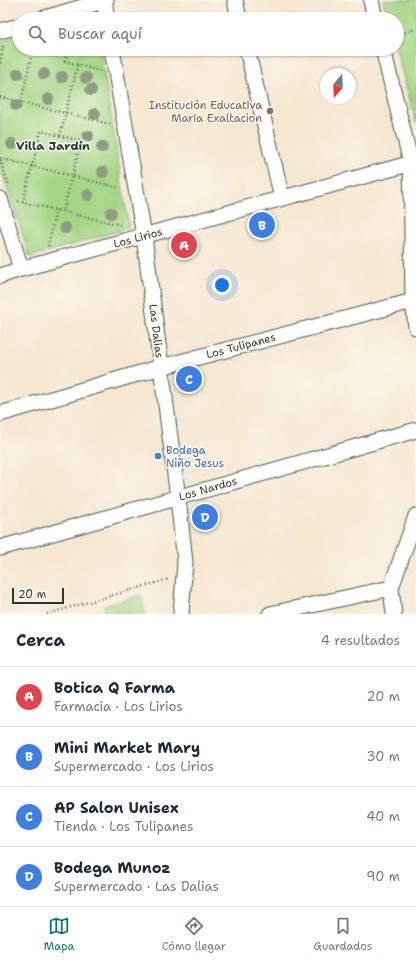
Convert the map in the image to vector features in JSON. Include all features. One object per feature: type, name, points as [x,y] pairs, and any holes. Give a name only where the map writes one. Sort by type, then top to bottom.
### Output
[{"type":"street","points":[[65,12],[105,0],[106,12]]},
{"type":"street","points":[[235,0],[238,12]]},
{"type":"street","points":[[370,0],[373,12]]},
{"type":"street","points":[[2,36],[12,30]]},
{"type":"street","name":"Las Dalias","points":[[107,56],[144,236],[186,562],[181,614]]},
{"type":"street","points":[[248,56],[282,198]]},
{"type":"street","points":[[385,56],[414,163],[413,301],[416,327]]},
{"type":"street","name":"Los Lirios","points":[[0,276],[414,163]]},
{"type":"street","points":[[8,197],[22,270]]},
{"type":"street","name":"Los Tulipanes","points":[[0,414],[161,366],[413,301]]},
{"type":"street","name":"Los Nardos","points":[[0,548],[416,430]]},
{"type":"street","points":[[394,614],[391,588],[416,516]]},
{"type":"street","points":[[270,614],[391,588]]},
{"type":"path","points":[[404,33],[416,29]]},
{"type":"path","points":[[0,63],[2,36]]},
{"type":"path","points":[[21,102],[31,56]]},
{"type":"path","points":[[66,56],[65,61],[102,71]]},
{"type":"path","points":[[60,136],[78,64]]},
{"type":"path","points":[[0,97],[110,124]]},
{"type":"path","points":[[23,202],[40,131],[81,141],[63,212]]},
{"type":"path","points":[[119,229],[126,227],[8,197],[0,159],[120,188]]},
{"type":"path","points":[[54,248],[47,250],[56,210]]},
{"type":"path","points":[[47,614],[184,574]]},
{"type":"green space","points":[[383,0],[416,0],[416,123],[398,56],[404,56],[404,12],[386,12]]},
{"type":"green space","points":[[12,37],[12,56],[101,56],[129,228],[30,257],[0,168],[0,41]]},
{"type":"green space","points":[[140,595],[146,614],[106,614],[104,606]]},
{"type":"place","name":"Institución Educativa Maria Exaltacion","points":[[270,111]]},
{"type":"place","name":"Mini Market Mary","points":[[262,225]]},
{"type":"place","name":"Botica Q Farma","points":[[184,245]]},
{"type":"place","name":"AP Salon Unisex","points":[[189,379]]},
{"type":"place","name":"Bodega Niño Jesus","points":[[158,456]]},
{"type":"place","name":"Bodega Munoz","points":[[205,517]]},
{"type":"district","name":"Villa Jardín","points":[[53,146]]}]
